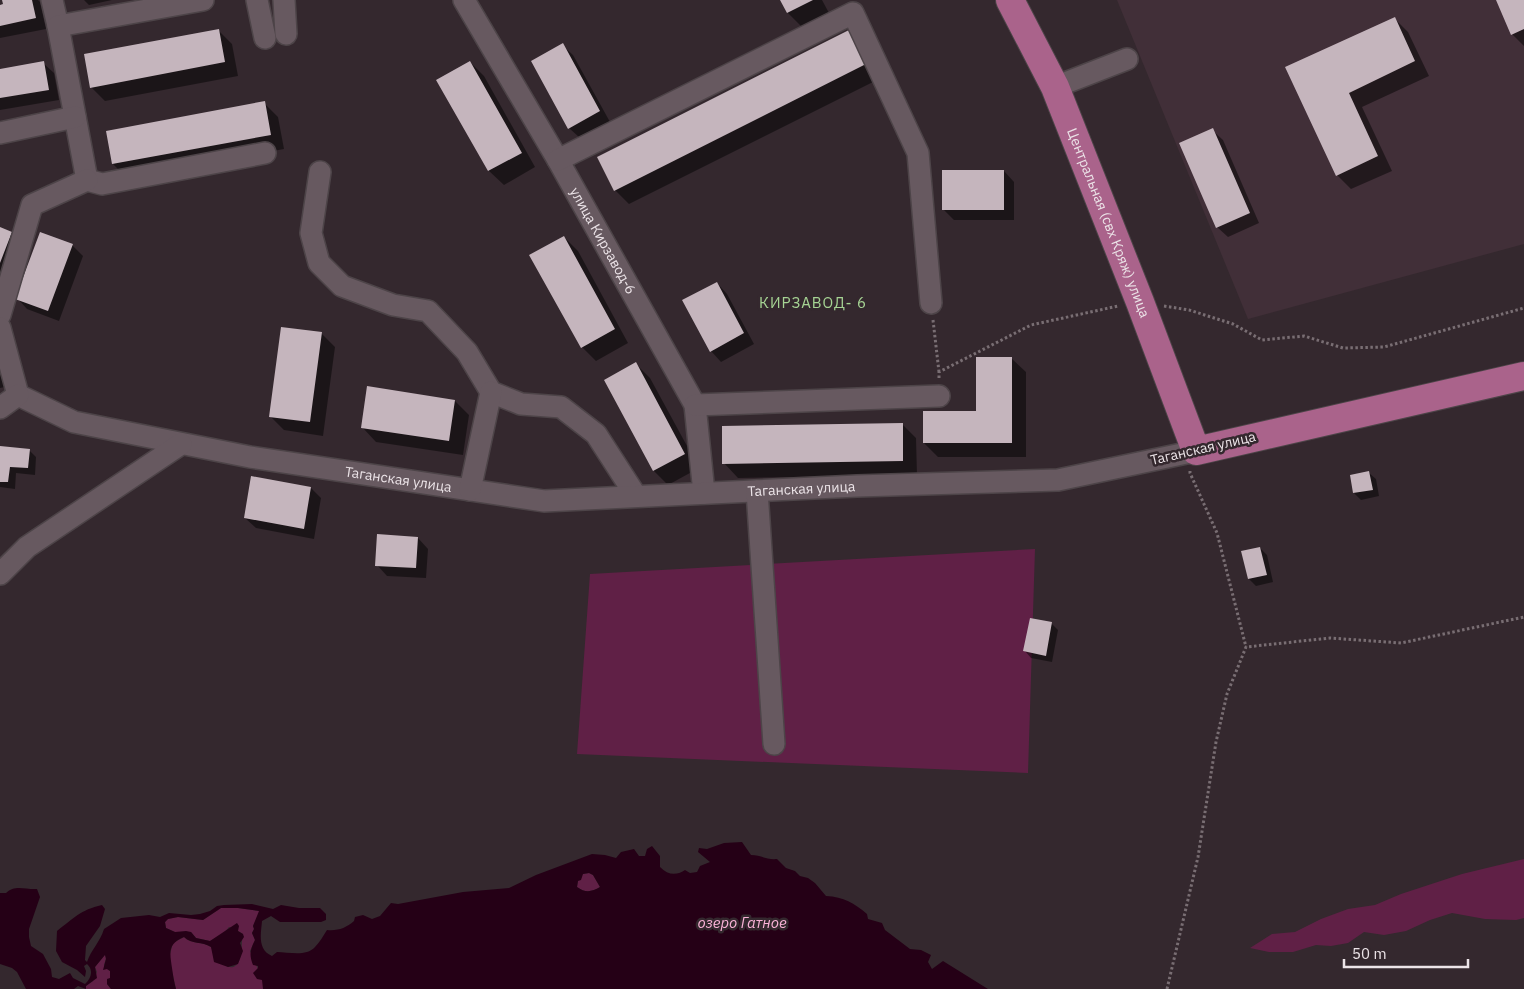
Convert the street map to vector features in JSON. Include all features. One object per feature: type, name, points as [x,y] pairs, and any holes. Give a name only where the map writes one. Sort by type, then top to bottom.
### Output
[{"type":"main road","name":"Центральная (свх Кряж) улица","points":[[1010,0],[1055,87],[1140,302],[1196,451]]},
{"type":"main road","name":"Таганская улица","points":[[1196,451],[1524,376]]},
{"type":"street","points":[[52,0],[87,180]]},
{"type":"street","points":[[58,26],[203,0]]},
{"type":"street","points":[[257,0],[265,38]]},
{"type":"street","points":[[284,0],[286,34]]},
{"type":"street","name":"улица Кирзавод-6","points":[[464,0],[558,160],[695,405],[704,493]]},
{"type":"street","points":[[558,160],[853,13],[918,153],[931,303]]},
{"type":"street","points":[[1055,87],[1127,59]]},
{"type":"street","points":[[0,133],[74,116]]},
{"type":"street","points":[[0,315],[32,205],[87,180],[102,184],[265,154]]},
{"type":"street","points":[[320,172],[311,233],[319,264],[342,286],[393,305],[428,312],[468,352],[491,392],[521,404],[561,407],[596,434],[636,496]]},
{"type":"street","points":[[0,328],[18,395],[0,408]]},
{"type":"street","points":[[470,490],[491,392]]},
{"type":"street","name":"Таганская улица","points":[[18,395],[74,422],[250,458],[544,501],[1058,480],[1196,451]]},
{"type":"street","points":[[695,405],[940,396]]},
{"type":"street","points":[[0,574],[27,547],[181,444]]},
{"type":"street","points":[[757,491],[774,744]]},
{"type":"path","points":[[939,372],[1031,325],[1140,302],[1189,310],[1233,324],[1262,340],[1304,336],[1343,348],[1384,347],[1524,308]]},
{"type":"path","points":[[931,303],[940,396]]},
{"type":"path","points":[[1167,989],[1198,857],[1216,742],[1227,694],[1246,647],[1217,533],[1190,473],[1196,451]]},
{"type":"path","points":[[1246,647],[1330,638],[1401,643],[1524,617]]},
{"type":"shaded area","points":[[1117,0],[1524,0],[1524,244],[1248,319]]},
{"type":"shaded area","points":[[1035,549],[1028,773],[577,754],[590,574]]},
{"type":"shaded area","points":[[1524,859],[1524,918],[1516,920],[1485,919],[1452,913],[1406,931],[1384,935],[1364,932],[1348,943],[1331,946],[1316,945],[1293,952],[1269,952],[1250,948],[1272,934],[1295,932],[1321,919],[1348,909],[1375,905],[1401,894],[1462,874]]},
{"type":"shaded area","points":[[589,873],[593,875],[600,887],[588,891],[577,887],[578,880],[582,874]]},
{"type":"shaded area","points":[[221,908],[260,911],[253,926],[252,933],[255,940],[250,951],[264,983],[263,989],[176,989],[169,958],[173,943],[184,937],[190,941],[208,945],[223,964],[232,967],[236,966],[240,958],[243,934],[237,929],[229,927],[223,934],[210,941],[196,938],[191,932],[175,932],[166,928],[165,922],[168,919],[178,917],[203,920]]},
{"type":"shaded area","points":[[105,954],[104,969],[110,971],[110,979],[107,980],[107,984],[111,989],[86,989],[86,986],[93,981],[97,972],[95,967]]},
{"type":"water","name":"озеро Гатное","points":[[742,842],[751,855],[777,859],[786,868],[815,883],[826,896],[848,901],[867,914],[868,919],[882,923],[885,930],[910,949],[921,950],[931,955],[928,962],[932,969],[943,961],[988,989],[263,989],[262,980],[257,979],[253,973],[258,966],[253,965],[251,955],[255,940],[252,933],[253,926],[259,911],[238,908],[221,908],[203,920],[178,917],[168,919],[165,922],[166,928],[175,932],[191,932],[196,938],[210,941],[237,923],[239,926],[238,931],[244,937],[240,943],[243,951],[238,964],[228,967],[214,962],[211,947],[190,941],[184,937],[175,943],[170,953],[176,989],[111,989],[107,984],[107,979],[110,978],[110,971],[107,969],[103,970],[106,959],[105,955],[95,967],[97,978],[86,986],[86,989],[78,986],[74,989],[26,989],[17,972],[0,964],[0,893],[6,893],[17,888],[37,889],[40,897],[29,929],[29,937],[31,946],[43,954],[51,969],[52,977],[59,979],[70,973],[73,978],[85,984],[91,974],[89,966],[87,964],[84,966],[86,971],[85,977],[62,962],[56,951],[57,931],[83,912],[102,905],[105,909],[100,926],[86,946],[85,960],[87,962],[104,929],[121,918],[149,915],[160,917],[169,913],[191,915],[210,911],[217,906],[252,904],[273,909],[281,905],[299,908],[320,908],[326,914],[326,920],[321,922],[280,922],[271,916],[262,921],[262,945],[264,950],[272,956],[277,952],[307,952],[315,947],[327,930],[345,927],[354,921],[355,917],[363,915],[372,919],[380,916],[391,903],[398,904],[463,892],[509,888],[536,875],[592,854],[616,858],[621,852],[634,849],[639,856],[645,856],[647,849],[652,846],[660,856],[660,867],[666,872],[675,874],[685,870],[690,873],[697,872],[700,866],[710,862],[698,852],[699,848],[707,849],[724,843]],"holes":[[[589,873],[593,875],[600,887],[588,891],[577,887],[578,881],[581,880],[583,874]]]},
{"type":"building","points":[[2,0],[32,0],[36,18],[0,26],[0,5],[3,4]]},
{"type":"building","points":[[780,0],[813,0],[787,13]]},
{"type":"building","points":[[1496,0],[1524,0],[1524,29],[1511,35]]},
{"type":"building","points":[[1395,17],[1415,61],[1349,93],[1378,156],[1336,176],[1285,67]]},
{"type":"building","points":[[219,29],[225,62],[90,88],[84,54]]},
{"type":"building","points":[[849,30],[866,64],[614,191],[597,157]]},
{"type":"building","points":[[563,43],[600,111],[568,129],[531,61]]},
{"type":"building","points":[[44,61],[49,90],[0,98],[0,69]]},
{"type":"building","points":[[470,61],[522,153],[488,171],[436,80]]},
{"type":"building","points":[[265,101],[271,135],[112,164],[106,131]]},
{"type":"building","points":[[1213,128],[1250,213],[1216,228],[1179,143]]},
{"type":"building","points":[[942,170],[1004,170],[1004,210],[942,210]]},
{"type":"building","points":[[0,227],[12,232],[0,263]]},
{"type":"building","points":[[40,232],[73,244],[48,311],[15,299]]},
{"type":"building","points":[[564,236],[615,329],[581,348],[529,255]]},
{"type":"building","points":[[717,282],[744,333],[710,352],[682,300]]},
{"type":"building","points":[[281,327],[322,332],[310,422],[269,417]]},
{"type":"building","points":[[976,357],[1012,357],[1012,443],[923,443],[923,411],[976,411]]},
{"type":"building","points":[[636,362],[685,454],[653,471],[604,380]]},
{"type":"building","points":[[367,386],[455,400],[449,441],[361,428]]},
{"type":"building","points":[[903,423],[903,461],[722,464],[722,426]]},
{"type":"building","points":[[0,446],[30,449],[28,468],[10,467],[8,482],[0,482]]},
{"type":"building","points":[[1369,471],[1373,490],[1353,493],[1350,475]]},
{"type":"building","points":[[251,476],[311,487],[304,529],[244,518]]},
{"type":"building","points":[[377,534],[418,537],[416,568],[375,566]]},
{"type":"building","points":[[1260,547],[1267,575],[1248,579],[1241,551]]},
{"type":"building","points":[[1030,618],[1052,622],[1046,656],[1023,651]]},
{"type":"district","name":"КИРЗАВОД- 6","points":[[813,302]]}]
